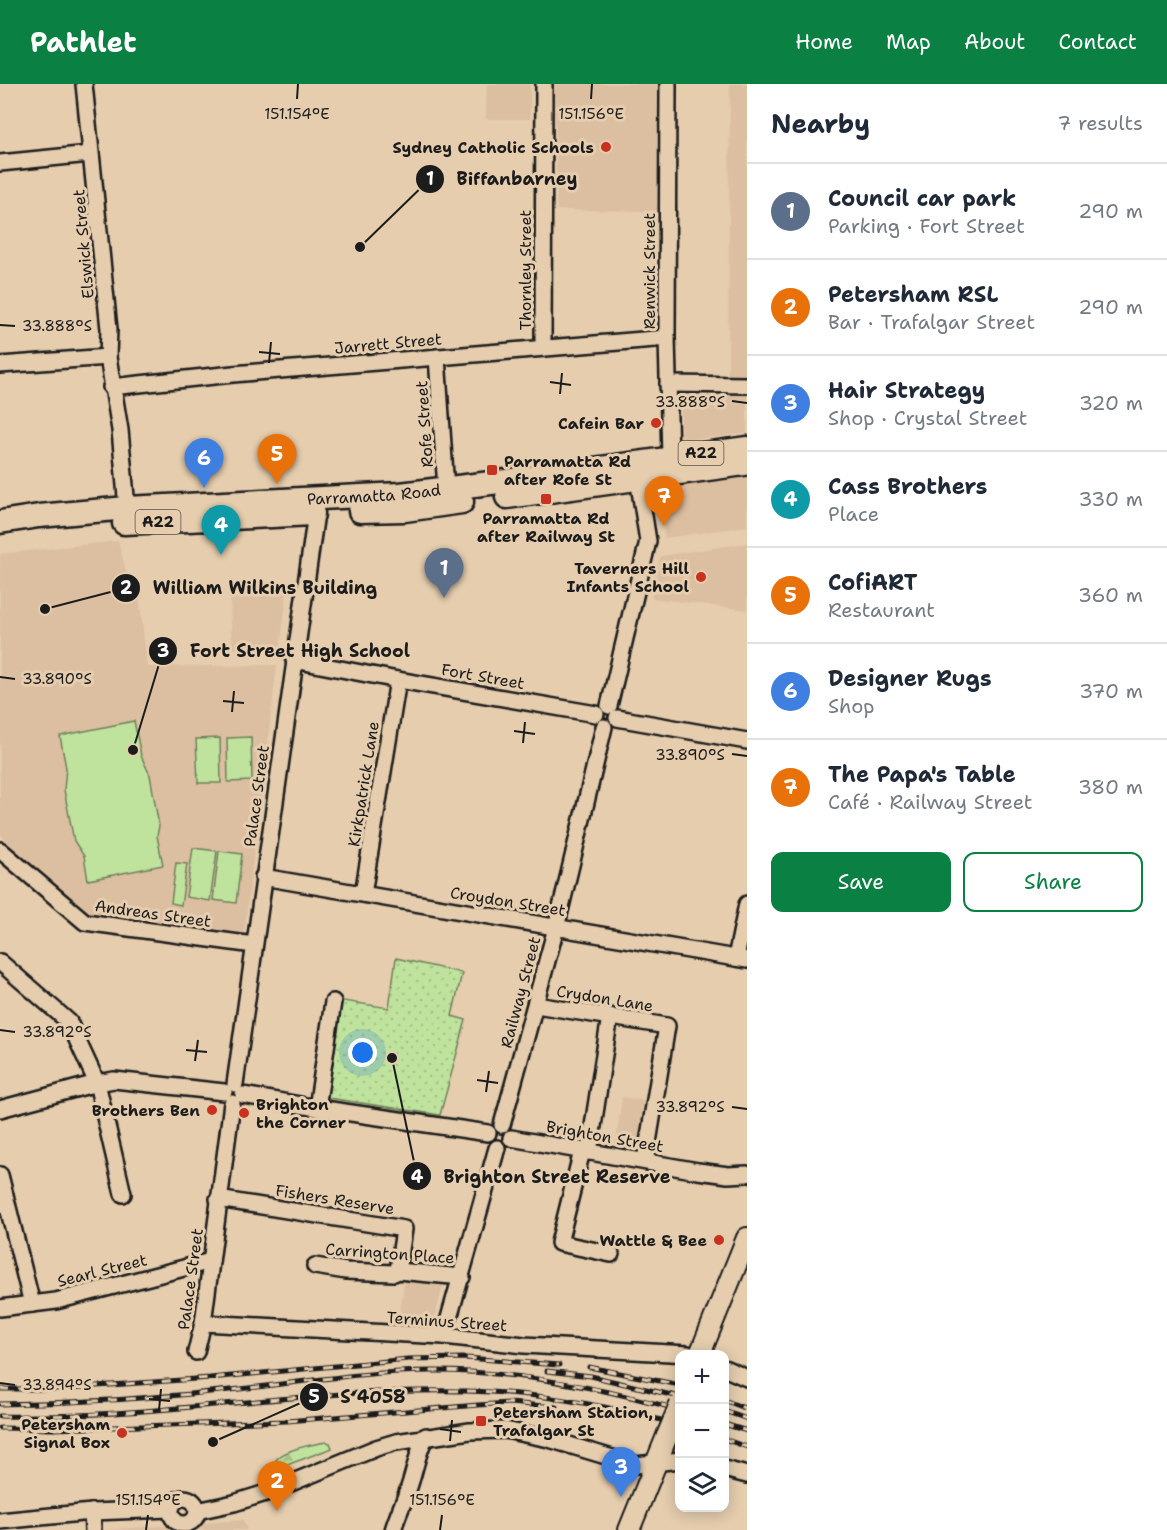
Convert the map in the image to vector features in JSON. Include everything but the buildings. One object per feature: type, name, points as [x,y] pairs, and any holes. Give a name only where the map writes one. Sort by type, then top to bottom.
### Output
[{"type":"highway","name":"Parramatta Road","points":[[0,522],[127,508],[399,494],[747,448]]},
{"type":"highway","name":"Parramatta Road","points":[[0,536],[102,524],[405,510],[747,463]]},
{"type":"main road","points":[[702,1350],[747,1238]]},
{"type":"main road","points":[[629,1530],[675,1417]]},
{"type":"street","name":"Elswick Street","points":[[84,84],[108,320],[111,387],[120,430],[127,508]]},
{"type":"street","name":"Thornley Street","points":[[543,348],[544,84]]},
{"type":"street","name":"Renwick Street","points":[[668,84],[667,338],[670,457]]},
{"type":"street","points":[[0,163],[90,154]]},
{"type":"street","name":"Jarrett Street","points":[[111,387],[233,374],[667,338]]},
{"type":"street","points":[[0,365],[108,357]]},
{"type":"street","name":"Rofe Street","points":[[437,357],[446,489]]},
{"type":"street","points":[[668,384],[747,385]]},
{"type":"street","name":"Railway Street","points":[[502,1125],[556,928],[648,546],[638,478]]},
{"type":"street","name":"Palace Street","points":[[196,1352],[203,1323],[218,1198],[316,513]]},
{"type":"street","name":"Fort Street","points":[[294,660],[747,741]]},
{"type":"street","name":"Kirkpatrick Lane","points":[[363,894],[398,680]]},
{"type":"street","name":"Andreas Street","points":[[0,850],[85,922],[254,945]]},
{"type":"street","name":"Croydon Street","points":[[263,877],[742,959]]},
{"type":"street","points":[[742,959],[747,904]]},
{"type":"street","points":[[0,962],[69,1022],[98,1083],[123,1194]]},
{"type":"street","points":[[317,1108],[333,1002]]},
{"type":"street","name":"Crydon Lane","points":[[536,1005],[667,1026],[645,1161]]},
{"type":"street","points":[[610,1016],[585,1151],[559,1243],[611,1254]]},
{"type":"street","points":[[0,1109],[114,1080],[233,1093],[317,1108],[488,1133]]},
{"type":"street","points":[[495,1125],[502,1125],[510,1131],[511,1138],[506,1146],[496,1148],[490,1144],[488,1133],[495,1125]]},
{"type":"street","name":"Brighton Street","points":[[511,1138],[728,1175],[747,1174]]},
{"type":"street","points":[[444,1336],[496,1148]]},
{"type":"street","points":[[0,1175],[32,1304]]},
{"type":"street","name":"Brighton Street","points":[[728,1175],[747,1184]]},
{"type":"street","name":"Fishers Reserve","points":[[218,1198],[404,1229],[398,1271]]},
{"type":"street","name":"Searl Street","points":[[0,1308],[56,1301],[211,1261]]},
{"type":"street","name":"Carrington Place","points":[[315,1266],[346,1271],[393,1273],[398,1271],[462,1277]]},
{"type":"street","name":"Terminus Street","points":[[203,1323],[444,1336],[536,1346],[675,1353]]},
{"type":"street","points":[[729,1370],[747,1378]]},
{"type":"street","points":[[197,1511],[269,1492],[396,1442],[484,1429],[505,1430],[563,1442],[631,1464],[643,1465],[675,1461]]},
{"type":"street","points":[[398,1510],[411,1483],[418,1450],[426,1436]]},
{"type":"street","points":[[393,1530],[406,1457],[404,1450],[396,1442]]},
{"type":"street","points":[[729,1470],[747,1475]]},
{"type":"street","points":[[0,1521],[138,1509],[175,1521],[185,1524],[192,1521],[197,1511],[195,1503],[185,1497],[177,1499],[175,1521]]},
{"type":"street","points":[[92,1512],[93,1530]]},
{"type":"shaded area","points":[[487,84],[530,84],[530,119],[486,119]]},
{"type":"shaded area","name":"Sydney Catholic Schools","points":[[555,84],[657,84],[657,211],[557,210]]},
{"type":"shaded area","points":[[730,84],[747,84],[747,433],[681,441],[681,388],[728,384]]},
{"type":"shaded area","points":[[747,476],[747,526],[665,538],[658,491],[660,487]]},
{"type":"shaded area","points":[[118,541],[130,587],[138,586],[147,667],[277,665],[244,934],[90,921],[29,873],[0,833],[0,554]]},
{"type":"shaded area","name":"Taverners Hill Infants School","points":[[747,543],[747,610],[651,598],[661,556]]},
{"type":"shaded area","points":[[230,592],[287,592],[280,649],[232,649]]},
{"type":"shaded area","points":[[622,1097],[644,1101],[637,1146],[616,1143]]},
{"type":"shaded area","points":[[405,1277],[445,1279],[432,1327],[398,1325]]},
{"type":"shaded area","points":[[243,1520],[247,1530],[103,1530]]},
{"type":"green space","points":[[134,721],[141,756],[150,775],[163,865],[88,880],[84,856],[74,841],[64,790],[66,768],[60,736]]},
{"type":"green space","points":[[251,737],[252,781],[228,782],[227,738]]},
{"type":"green space","points":[[220,738],[221,783],[198,783],[196,739]]},
{"type":"green space","points":[[193,848],[217,851],[210,901],[186,897]]},
{"type":"green space","points":[[219,851],[242,854],[236,903],[213,900]]},
{"type":"green space","points":[[176,863],[187,864],[181,905],[171,903]]},
{"type":"green space","points":[[396,958],[462,973],[452,1016],[466,1020],[440,1115],[322,1097],[337,1000],[389,1008]]},
{"type":"green space","points":[[326,1442],[330,1443],[332,1448],[279,1468],[276,1467],[275,1462],[283,1454]]},
{"type":"railway","points":[[0,1389],[54,1389],[210,1378],[408,1359],[466,1358],[559,1365]]},
{"type":"railway","points":[[589,1367],[675,1384]]},
{"type":"railway","points":[[0,1404],[150,1397],[361,1375],[434,1371],[527,1377],[619,1394],[675,1409]]},
{"type":"railway","points":[[547,1371],[591,1376],[675,1396]]},
{"type":"railway","points":[[0,1416],[117,1413],[349,1394],[466,1391],[520,1394],[574,1401],[675,1424]]},
{"type":"railway","points":[[729,1402],[747,1409]]},
{"type":"railway","points":[[0,1428],[54,1429],[287,1421],[509,1403],[556,1407]]},
{"type":"railway","points":[[729,1413],[747,1419]]},
{"type":"railway","points":[[729,1426],[747,1431]]},
{"type":"railway","points":[[729,1441],[747,1447]]},
{"type":"place","name":"Sydney Catholic Schools","points":[[606,147]]},
{"type":"place","name":"Biffanbarney","points":[[360,247]]},
{"type":"place","name":"Cafein Bar","points":[[656,423]]},
{"type":"place","name":"Parramatta Rd after Rofe St","points":[[492,470]]},
{"type":"place","name":"CofiART","points":[[277,484]]},
{"type":"place","name":"Designer Rugs","points":[[204,488]]},
{"type":"place","name":"Parramatta Rd after Railway St","points":[[546,499]]},
{"type":"place","name":"The Papa's Table","points":[[664,526]]},
{"type":"place","name":"Cass Brothers","points":[[221,555]]},
{"type":"place","name":"Taverners Hill Infants School","points":[[701,577]]},
{"type":"place","name":"Council car park","points":[[444,598]]},
{"type":"place","name":"William Wilkins Building","points":[[45,609]]},
{"type":"place","name":"Fort Street High School","points":[[133,750]]},
{"type":"place","name":"Brighton Street Reserve","points":[[392,1058]]},
{"type":"place","name":"Brothers Ben","points":[[212,1110]]},
{"type":"place","name":"Brighton the Corner","points":[[244,1113]]},
{"type":"place","name":"Wattle & Bee","points":[[719,1240]]},
{"type":"place","name":"Petersham Station, Trafalgar St","points":[[481,1421]]},
{"type":"place","name":"Petersham Signal Box","points":[[122,1433]]},
{"type":"place","name":"S 4058","points":[[213,1442]]},
{"type":"place","name":"Hair Strategy","points":[[621,1497]]},
{"type":"place","name":"Petersham RSL","points":[[277,1511]]}]
